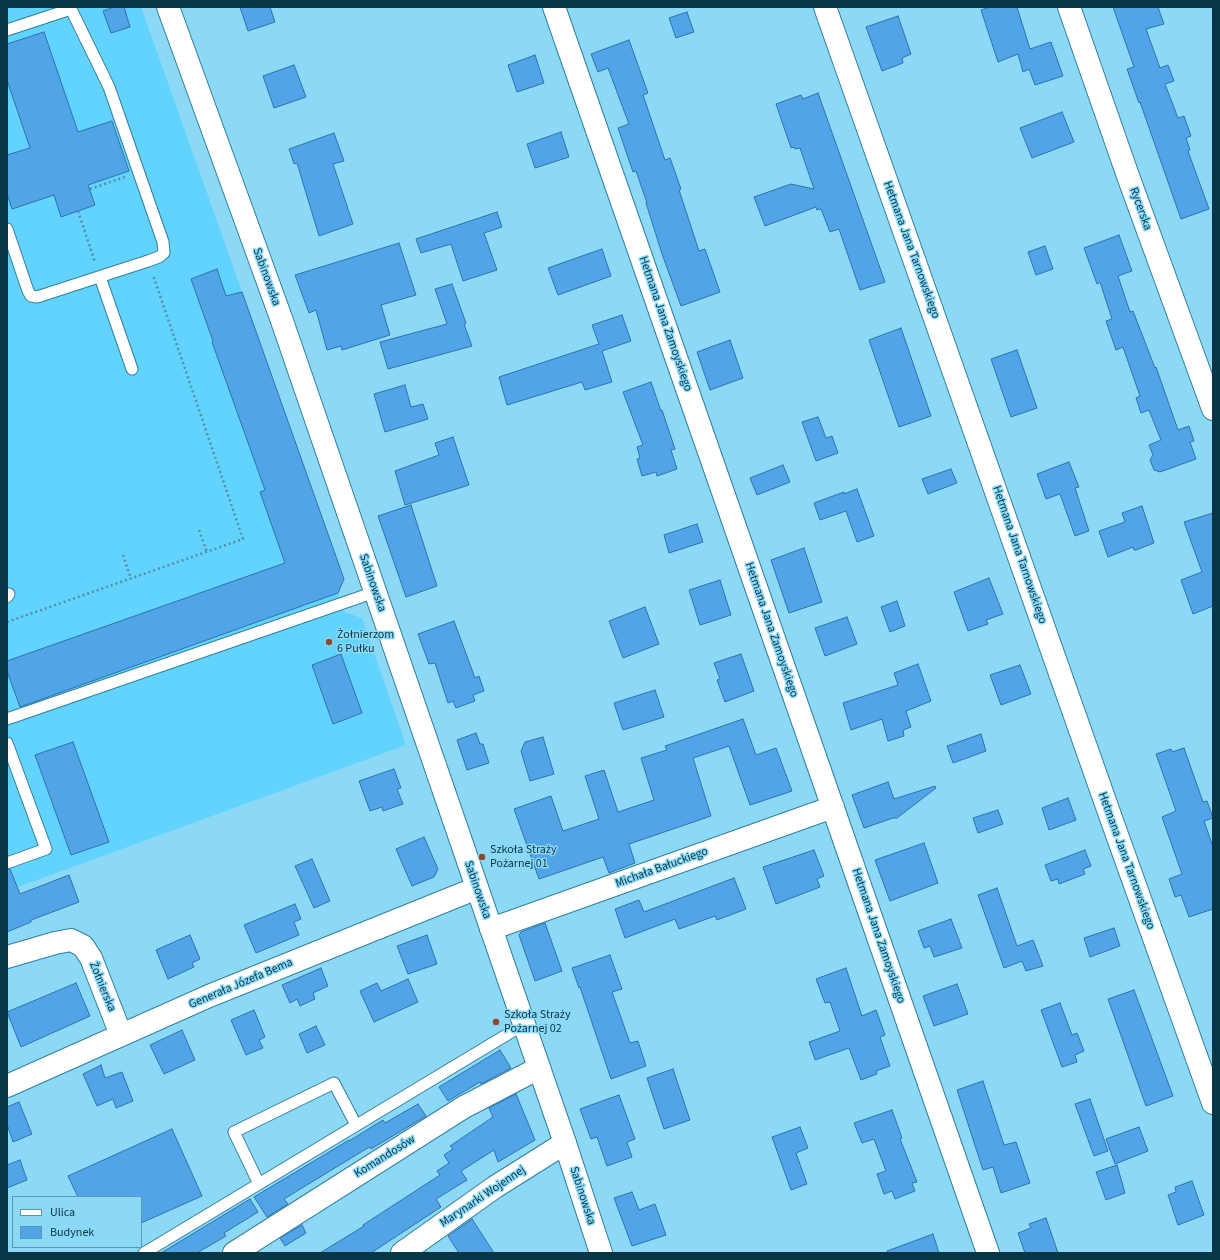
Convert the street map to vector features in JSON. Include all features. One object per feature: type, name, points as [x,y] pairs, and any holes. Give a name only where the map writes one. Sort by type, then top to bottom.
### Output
[{"type":"street","name":"Sabinowska","points":[[168,7],[281,318],[539,1068],[601,1253]]},
{"type":"street","name":"Hetmana Jana Zamoyskiego","points":[[554,7],[988,1253]]},
{"type":"street","name":"Hetmana Jana Tarnowskiego","points":[[825,7],[1213,1103]]},
{"type":"street","name":"Rycerska","points":[[1069,7],[1128,176],[1213,409]]},
{"type":"street","name":"Michała Bałuckiego","points":[[491,929],[833,807]]},
{"type":"street","name":"Generała Józefa Bema","points":[[7,1086],[209,996],[477,888]]},
{"type":"street","name":"Żołnierska","points":[[7,957],[55,943],[71,940],[82,946],[91,958],[121,1035]]},
{"type":"street","name":"Komandosów","points":[[234,1253],[464,1107],[539,1068]]},
{"type":"street","name":"Marynarki Wojennej","points":[[402,1253],[495,1187],[564,1143]]},
{"type":"lane","points":[[7,30],[70,8],[109,88],[165,248],[164,253],[159,257],[43,296],[36,297],[31,296],[26,286],[7,229]]},
{"type":"lane","points":[[100,277],[132,369]]},
{"type":"lane","points":[[7,719],[375,592]]},
{"type":"lane","points":[[7,743],[46,849],[7,863]]},
{"type":"lane","points":[[144,1253],[523,1025]]},
{"type":"lane","points":[[259,1184],[234,1132],[334,1084],[356,1125]]},
{"type":"path","points":[[90,189],[138,172]]},
{"type":"path","points":[[78,211],[100,277]]},
{"type":"path","points":[[7,622],[243,539],[148,261]]},
{"type":"path","points":[[199,530],[207,552]]},
{"type":"path","points":[[123,555],[131,579]]},
{"type":"shaded area","points":[[7,7],[141,7],[344,579],[338,593],[344,612],[362,618],[406,745],[7,891]]},
{"type":"building","points":[[114,7],[124,7],[130,27],[111,33],[103,11]]},
{"type":"building","points":[[240,7],[270,7],[275,22],[248,31]]},
{"type":"building","points":[[990,7],[1017,7],[1030,49],[1051,42],[1063,76],[1035,85],[1029,69],[1023,72],[1018,54],[998,62],[981,10]]},
{"type":"building","points":[[1113,7],[1158,7],[1164,24],[1146,29],[1160,68],[1168,65],[1174,81],[1165,84],[1178,118],[1184,116],[1191,136],[1186,138],[1190,150],[1188,151],[1209,209],[1181,219],[1127,69],[1134,67]]},
{"type":"building","points":[[687,12],[694,32],[676,38],[669,18]]},
{"type":"building","points":[[898,16],[911,54],[902,58],[903,63],[882,71],[866,27]]},
{"type":"building","points":[[44,32],[78,132],[112,121],[129,171],[88,185],[95,205],[61,217],[54,195],[12,209],[7,194],[7,155],[30,148],[7,80],[7,44]]},
{"type":"building","points":[[629,40],[648,93],[643,95],[665,160],[670,158],[681,189],[679,190],[699,251],[705,249],[720,292],[681,306],[662,254],[636,171],[633,172],[618,128],[629,124],[608,68],[598,72],[591,54]]},
{"type":"building","points":[[535,55],[544,83],[517,92],[508,65]]},
{"type":"building","points":[[294,65],[306,97],[274,108],[263,76]]},
{"type":"building","points":[[818,93],[885,282],[860,290],[839,229],[830,232],[821,209],[817,210],[816,207],[765,226],[754,197],[791,184],[814,189],[800,148],[791,148],[776,104],[801,95],[803,99]]},
{"type":"building","points":[[1062,112],[1074,142],[1032,158],[1020,128]]},
{"type":"building","points":[[561,132],[569,157],[535,168],[527,144]]},
{"type":"building","points":[[334,133],[344,161],[333,164],[353,224],[319,236],[297,163],[294,164],[289,149]]},
{"type":"building","points":[[497,212],[502,227],[484,233],[497,270],[463,281],[451,244],[421,253],[416,239]]},
{"type":"building","points":[[1119,235],[1132,271],[1118,276],[1130,312],[1133,311],[1155,368],[1156,367],[1178,430],[1189,426],[1194,441],[1190,442],[1196,459],[1160,472],[1154,470],[1150,460],[1153,455],[1149,445],[1161,440],[1149,410],[1141,413],[1136,398],[1140,396],[1123,347],[1116,350],[1106,321],[1112,319],[1100,282],[1097,284],[1084,248]]},
{"type":"building","points":[[399,243],[416,295],[381,305],[390,335],[342,350],[341,346],[327,350],[316,310],[309,313],[295,275]]},
{"type":"building","points":[[1045,246],[1053,269],[1036,275],[1028,252]]},
{"type":"building","points":[[602,249],[611,276],[558,295],[548,268]]},
{"type":"building","points":[[217,269],[226,296],[242,292],[344,579],[338,593],[20,707],[7,671],[7,661],[285,563],[260,492],[265,490],[191,279]]},
{"type":"building","points":[[452,284],[466,323],[464,324],[472,346],[388,369],[380,342],[447,324],[435,289]]},
{"type":"building","points":[[622,315],[631,341],[602,351],[612,382],[585,390],[582,382],[507,405],[499,377],[599,344],[592,325]]},
{"type":"building","points":[[901,328],[931,416],[899,427],[869,340]]},
{"type":"building","points":[[730,340],[743,378],[710,390],[697,352]]},
{"type":"building","points":[[1017,350],[1037,408],[1011,417],[991,359]]},
{"type":"building","points":[[651,382],[675,449],[671,450],[677,469],[657,476],[656,472],[642,476],[637,459],[640,458],[637,447],[643,445],[623,392]]},
{"type":"building","points":[[405,385],[411,407],[423,404],[428,419],[385,432],[374,394]]},
{"type":"building","points":[[818,417],[826,438],[832,436],[838,453],[816,461],[802,422]]},
{"type":"building","points":[[453,437],[469,485],[405,505],[395,471],[439,455],[435,443]]},
{"type":"building","points":[[1069,462],[1079,487],[1075,488],[1089,531],[1075,536],[1060,494],[1046,499],[1037,474]]},
{"type":"building","points":[[783,465],[790,482],[757,495],[750,478]]},
{"type":"building","points":[[951,469],[957,483],[928,494],[922,479]]},
{"type":"building","points":[[857,489],[874,536],[857,542],[846,511],[820,520],[814,503]]},
{"type":"building","points":[[411,505],[437,586],[406,597],[378,516]]},
{"type":"building","points":[[1142,506],[1154,543],[1136,550],[1134,550],[1133,547],[1108,557],[1099,531],[1125,522],[1122,513]]},
{"type":"building","points":[[1213,513],[1213,606],[1193,614],[1181,580],[1202,572],[1184,522]]},
{"type":"building","points":[[697,524],[703,542],[669,553],[664,535]]},
{"type":"building","points":[[804,548],[822,602],[789,613],[771,560]]},
{"type":"building","points":[[989,578],[1003,614],[986,620],[988,624],[968,631],[954,592]]},
{"type":"building","points":[[720,580],[731,615],[700,625],[689,590]]},
{"type":"building","points":[[897,601],[905,626],[890,632],[881,607]]},
{"type":"building","points":[[645,607],[659,644],[623,658],[609,621]]},
{"type":"building","points":[[847,617],[857,644],[825,656],[815,628]]},
{"type":"building","points":[[454,621],[475,678],[479,676],[484,691],[473,695],[475,701],[456,708],[453,701],[448,703],[435,663],[429,664],[418,634]]},
{"type":"building","points":[[341,654],[362,713],[333,724],[312,665]]},
{"type":"building","points":[[741,654],[754,691],[725,702],[717,680],[720,679],[714,663]]},
{"type":"building","points":[[918,664],[931,701],[906,711],[911,727],[903,730],[904,736],[888,741],[882,719],[851,730],[843,703],[898,685],[894,673]]},
{"type":"building","points":[[1020,665],[1031,694],[1001,705],[990,675]]},
{"type":"building","points":[[655,690],[664,717],[623,730],[614,703]]},
{"type":"building","points":[[743,719],[756,755],[776,748],[792,791],[750,805],[729,746],[693,758],[711,816],[629,844],[635,863],[609,873],[603,857],[539,879],[514,809],[551,796],[563,831],[599,819],[585,776],[604,770],[618,812],[654,800],[641,758],[667,750],[665,746]]},
{"type":"building","points":[[476,733],[480,744],[483,744],[489,763],[467,770],[457,740]]},
{"type":"building","points":[[981,734],[986,751],[953,763],[947,746]]},
{"type":"building","points":[[543,737],[554,774],[530,781],[521,751],[525,742]]},
{"type":"building","points":[[73,742],[109,842],[71,855],[35,755]]},
{"type":"building","points":[[1184,748],[1203,802],[1207,801],[1213,818],[1204,821],[1213,847],[1213,909],[1189,917],[1181,895],[1175,897],[1169,879],[1182,874],[1162,817],[1176,811],[1156,754],[1171,749],[1172,752]]},
{"type":"building","points":[[394,769],[401,788],[397,789],[403,804],[383,811],[382,807],[370,811],[359,781]]},
{"type":"building","points":[[888,782],[894,799],[935,786],[936,788],[897,818],[864,828],[852,795]]},
{"type":"building","points":[[1068,798],[1076,820],[1049,830],[1042,808]]},
{"type":"building","points":[[998,810],[1003,824],[978,833],[973,818]]},
{"type":"building","points":[[424,837],[438,869],[434,877],[412,886],[396,849]]},
{"type":"building","points":[[924,843],[938,883],[890,901],[875,860]]},
{"type":"building","points":[[814,850],[824,876],[817,879],[820,887],[776,904],[763,867]]},
{"type":"building","points":[[1085,850],[1091,866],[1083,869],[1085,874],[1059,884],[1058,879],[1051,881],[1045,865]]},
{"type":"building","points":[[312,859],[330,901],[314,908],[295,866]]},
{"type":"building","points":[[10,869],[20,894],[69,875],[79,902],[31,920],[31,922],[7,932],[7,870]]},
{"type":"building","points":[[734,878],[746,909],[717,920],[715,916],[679,929],[675,919],[625,938],[615,909],[639,900],[644,912]]},
{"type":"building","points":[[997,888],[1017,946],[1033,940],[1043,966],[1026,971],[1022,961],[1004,968],[978,895]]},
{"type":"building","points":[[295,904],[301,919],[294,922],[299,935],[256,953],[244,925]]},
{"type":"building","points":[[951,919],[962,948],[934,957],[930,946],[924,948],[918,931]]},
{"type":"building","points":[[545,923],[562,971],[535,981],[519,935],[521,932]]},
{"type":"building","points":[[1114,928],[1120,946],[1090,957],[1084,938]]},
{"type":"building","points":[[190,935],[200,959],[192,963],[194,967],[168,979],[156,950]]},
{"type":"building","points":[[427,935],[437,964],[408,974],[397,946]]},
{"type":"building","points":[[610,955],[622,989],[612,992],[630,1043],[638,1041],[646,1066],[611,1079],[580,987],[579,988],[572,968]]},
{"type":"building","points":[[321,968],[328,986],[313,993],[315,999],[300,1006],[297,999],[290,1003],[282,985]]},
{"type":"building","points":[[846,968],[862,1016],[876,1010],[885,1035],[880,1037],[890,1066],[876,1071],[877,1074],[861,1080],[849,1048],[815,1060],[809,1042],[840,1031],[830,1002],[825,1003],[816,979]]},
{"type":"building","points":[[408,979],[418,1002],[374,1022],[360,991],[377,983],[381,991]]},
{"type":"building","points":[[76,983],[90,1016],[21,1047],[7,1012]]},
{"type":"building","points":[[957,984],[968,1014],[934,1026],[923,996]]},
{"type":"building","points":[[1134,990],[1173,1096],[1146,1106],[1108,999]]},
{"type":"building","points":[[1060,1003],[1072,1035],[1077,1033],[1084,1051],[1075,1055],[1077,1062],[1062,1067],[1041,1010]]},
{"type":"building","points":[[254,1010],[265,1037],[259,1040],[263,1048],[246,1055],[231,1020]]},
{"type":"building","points":[[316,1026],[325,1045],[307,1053],[299,1034]]},
{"type":"building","points":[[182,1030],[195,1060],[164,1074],[150,1045]]},
{"type":"building","points":[[500,1050],[511,1068],[481,1084],[480,1082],[448,1101],[439,1087]]},
{"type":"building","points":[[101,1065],[105,1078],[122,1072],[133,1101],[116,1108],[113,1099],[97,1106],[83,1074]]},
{"type":"building","points":[[673,1069],[690,1120],[664,1129],[647,1078]]},
{"type":"building","points":[[983,1081],[1004,1145],[1016,1142],[1030,1183],[1001,1193],[993,1167],[983,1170],[957,1090]]},
{"type":"building","points":[[516,1094],[535,1140],[498,1162],[494,1150],[461,1171],[467,1180],[436,1199],[441,1207],[371,1253],[320,1253],[364,1226],[363,1225],[440,1175],[437,1171],[449,1163],[444,1155],[453,1149],[450,1146],[493,1117],[489,1108]]},
{"type":"building","points":[[619,1095],[635,1139],[627,1142],[632,1157],[607,1166],[597,1137],[591,1139],[580,1109]]},
{"type":"building","points":[[1090,1099],[1108,1151],[1094,1156],[1075,1104]]},
{"type":"building","points":[[19,1102],[32,1134],[13,1142],[7,1124],[7,1107]]},
{"type":"building","points":[[418,1104],[426,1116],[371,1149],[370,1147],[366,1149],[284,1199],[288,1204],[267,1217],[254,1197],[383,1120],[385,1123]]},
{"type":"building","points":[[892,1110],[902,1138],[900,1139],[917,1182],[912,1183],[915,1191],[895,1199],[892,1191],[884,1194],[877,1174],[886,1171],[874,1139],[862,1143],[854,1123]]},
{"type":"building","points":[[800,1127],[808,1148],[796,1153],[807,1184],[791,1190],[772,1137]]},
{"type":"building","points":[[1139,1127],[1148,1151],[1115,1164],[1106,1139]]},
{"type":"building","points":[[172,1129],[202,1196],[142,1223],[142,1196],[78,1196],[68,1176]]},
{"type":"building","points":[[20,1160],[27,1180],[7,1188],[7,1165]]},
{"type":"building","points":[[1117,1165],[1125,1193],[1106,1200],[1096,1172]]},
{"type":"building","points":[[1192,1181],[1204,1215],[1178,1225],[1168,1195],[1176,1192],[1175,1187]]},
{"type":"building","points":[[632,1192],[639,1210],[655,1204],[666,1235],[632,1246],[614,1198]]},
{"type":"building","points":[[250,1199],[258,1212],[224,1233],[226,1236],[197,1253],[161,1253]]},
{"type":"building","points":[[1046,1218],[1058,1253],[1025,1253],[1018,1233],[1031,1228],[1029,1224]]},
{"type":"building","points":[[472,1219],[494,1253],[459,1253],[448,1236]]},
{"type":"building","points":[[302,1225],[306,1233],[285,1246],[280,1238]]},
{"type":"building","points":[[933,1234],[939,1253],[888,1253],[887,1251]]},
{"type":"place","name":"Żołnierzom 6 Pułku","points":[[329,642]]},
{"type":"place","name":"Szkoła Straży Pożarnej 01","points":[[482,857]]},
{"type":"place","name":"Szkoła Straży Pożarnej 02","points":[[496,1022]]}]
